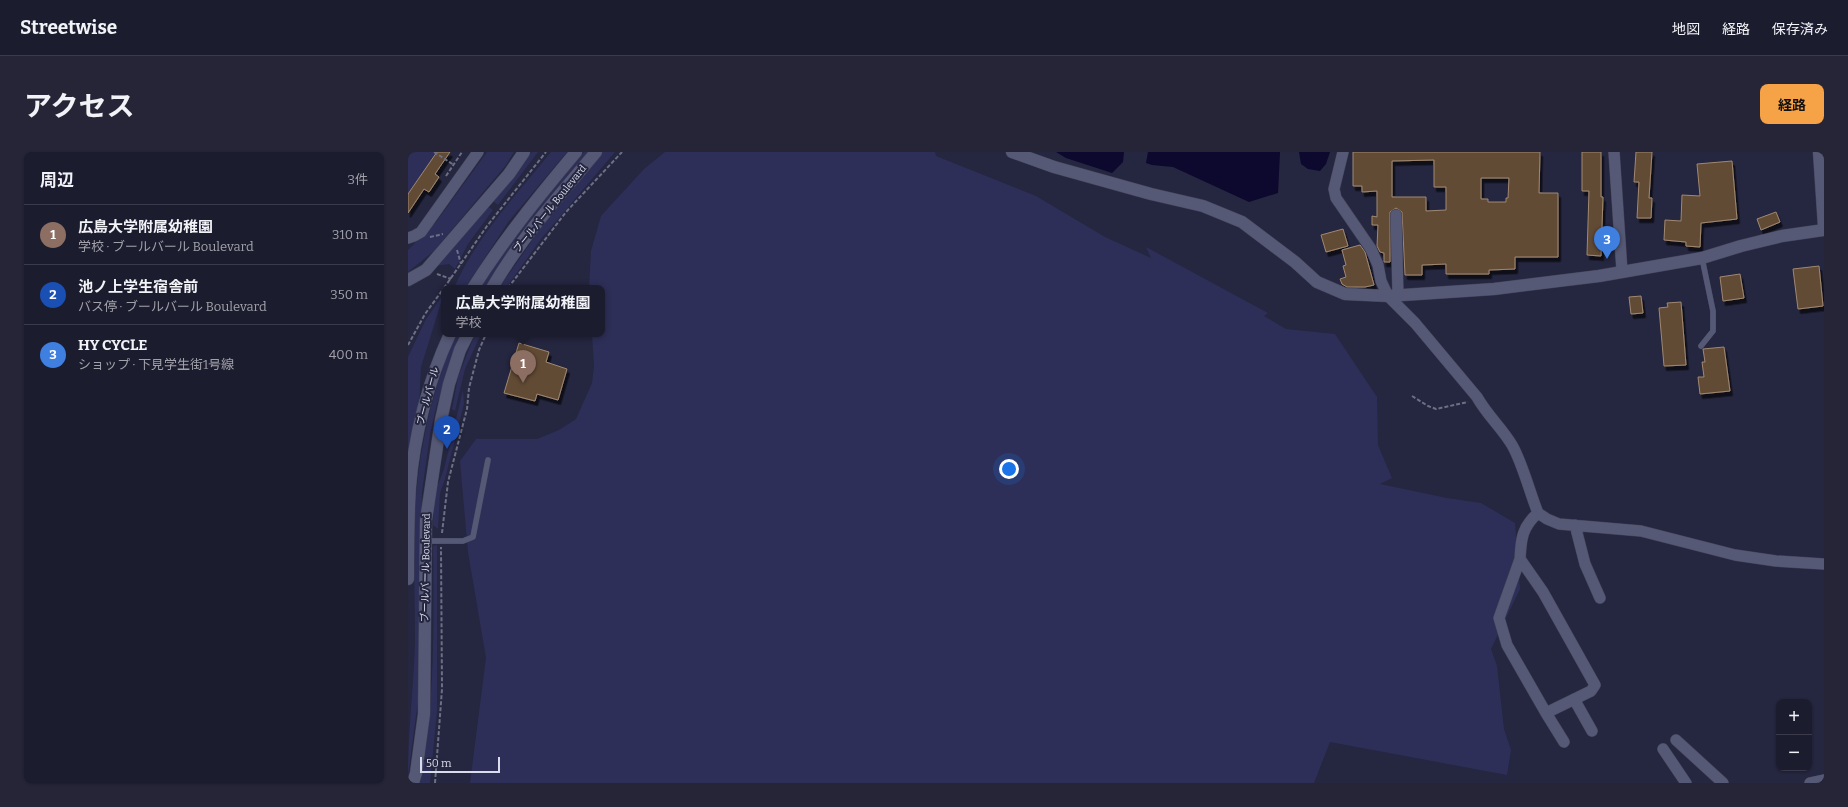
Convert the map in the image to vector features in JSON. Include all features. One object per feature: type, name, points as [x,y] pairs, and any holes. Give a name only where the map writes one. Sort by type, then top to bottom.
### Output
[{"type":"street","points":[[408,238],[421,232],[478,152]]},
{"type":"street","points":[[408,280],[426,270],[509,174],[524,152]]},
{"type":"street","points":[[475,285],[497,250],[526,212],[576,152]]},
{"type":"street","name":"ブールバール Boulevard","points":[[494,285],[502,270],[537,222],[596,152]]},
{"type":"street","points":[[1012,152],[1061,169],[1151,194],[1203,206],[1242,222],[1295,262],[1317,282],[1345,294],[1393,295],[1494,289],[1599,276],[1702,258],[1741,246],[1782,236],[1824,229],[1819,152]]},
{"type":"street","points":[[1343,152],[1334,189],[1336,198],[1371,250],[1378,265],[1381,280],[1479,401],[1513,447],[1538,513],[1547,519],[1560,524],[1641,531],[1735,555],[1776,561],[1824,564]]},
{"type":"street","points":[[1614,152],[1622,271]]},
{"type":"street","points":[[1393,295],[1396,215]]},
{"type":"street","name":"ブールバール","points":[[408,579],[410,488],[416,442],[439,358],[449,337]]},
{"type":"street","name":"ブールバール Boulevard","points":[[413,783],[416,773],[424,714],[426,520],[441,420],[449,384],[460,350],[466,337]]},
{"type":"street","points":[[1538,513],[1529,520],[1521,537],[1520,559],[1499,618],[1507,645],[1564,742]]},
{"type":"street","points":[[1576,525],[1586,564],[1600,598]]},
{"type":"street","points":[[1520,559],[1543,592],[1595,686],[1591,691],[1546,713]]},
{"type":"street","points":[[1574,699],[1592,731]]},
{"type":"street","points":[[1676,740],[1723,783]]},
{"type":"street","points":[[1663,749],[1686,783]]},
{"type":"street","points":[[1810,783],[1824,780]]},
{"type":"lane","points":[[1701,346],[1713,331],[1713,311],[1702,258]]},
{"type":"lane","points":[[426,541],[463,541],[473,537],[488,460]]},
{"type":"path","points":[[434,152],[454,165]]},
{"type":"path","points":[[446,285],[487,226],[546,152]]},
{"type":"path","points":[[510,285],[566,212],[622,152]]},
{"type":"path","points":[[426,270],[451,279]]},
{"type":"path","points":[[408,345],[425,314],[441,292]]},
{"type":"path","points":[[435,783],[442,689],[441,541],[448,482],[466,409],[469,388],[479,350],[485,337]]},
{"type":"path","points":[[1412,396],[1436,409],[1459,403],[1479,401]]},
{"type":"shaded area","points":[[408,152],[437,152],[408,194]]},
{"type":"shaded area","points":[[487,152],[514,152],[506,165],[434,251],[408,272],[408,250],[436,222]]},
{"type":"shaded area","points":[[532,152],[538,152],[498,205],[493,201]]},
{"type":"shaded area","points":[[551,152],[567,152],[509,221],[467,285],[455,285],[463,269],[485,234]]},
{"type":"shaded area","points":[[584,152],[589,152],[520,234],[488,285],[481,285],[488,271],[558,180]]},
{"type":"shaded area","points":[[603,152],[615,152],[541,239],[508,285],[501,285],[545,222]]},
{"type":"shaded area","points":[[665,152],[935,152],[936,156],[1036,196],[1105,237],[1151,258],[1146,247],[1268,313],[1264,316],[1286,329],[1335,334],[1377,397],[1378,445],[1392,478],[1380,484],[1447,498],[1481,503],[1515,523],[1520,589],[1491,649],[1497,666],[1504,729],[1511,750],[1507,775],[1330,742],[1314,783],[470,783],[486,658],[468,552],[460,461],[476,439],[537,439],[559,430],[576,419],[592,383],[594,366],[592,337],[605,337],[605,285],[589,285],[591,251],[601,216],[644,169]]},
{"type":"shaded area","points":[[1056,152],[1124,152],[1123,162],[1112,173],[1066,158]]},
{"type":"shaded area","points":[[1148,152],[1280,152],[1278,193],[1249,202],[1173,167],[1146,163]]},
{"type":"shaded area","points":[[1299,152],[1330,152],[1326,164],[1320,171],[1308,169],[1301,164]]},
{"type":"shaded area","points":[[487,206],[493,210],[468,244],[455,269],[449,264],[436,266]]},
{"type":"shaded area","points":[[441,297],[441,303],[421,367],[419,408],[408,459],[408,357],[425,321]]},
{"type":"shaded area","points":[[455,337],[462,337],[447,373],[437,404],[430,434],[422,492],[419,694],[408,776],[415,640],[415,513],[419,467],[433,399],[447,355]]},
{"type":"shaded area","points":[[474,337],[480,337],[465,369],[455,411],[452,409],[458,377]]},
{"type":"shaded area","points":[[463,390],[464,404],[440,493],[438,529],[433,525],[434,495],[444,469]]},
{"type":"shaded area","points":[[437,545],[437,711],[430,783],[420,783],[425,754],[431,695],[434,605],[433,546]]},
{"type":"building","points":[[437,152],[450,152],[435,174],[439,177],[429,192],[424,189],[408,213],[408,194]]},
{"type":"building","points":[[1353,152],[1540,152],[1539,193],[1558,193],[1558,257],[1515,257],[1515,269],[1489,270],[1489,274],[1446,274],[1446,264],[1422,265],[1422,275],[1405,275],[1402,212],[1396,208],[1390,212],[1390,262],[1384,262],[1384,253],[1380,252],[1377,246],[1378,225],[1372,225],[1372,216],[1377,217],[1377,191],[1362,192],[1362,186],[1353,186]],"holes":[[[1434,160],[1434,187],[1446,187],[1446,210],[1426,211],[1426,197],[1392,197],[1392,161]],[[1481,178],[1509,178],[1508,198],[1506,198],[1506,202],[1488,202],[1488,199],[1481,199]]]},
{"type":"building","points":[[1582,152],[1601,152],[1601,197],[1603,197],[1601,256],[1587,255],[1589,191],[1582,191]]},
{"type":"building","points":[[1636,152],[1652,152],[1649,198],[1652,198],[1651,218],[1637,218],[1639,182],[1634,182]]},
{"type":"building","points":[[1732,161],[1737,219],[1701,223],[1700,247],[1686,246],[1686,242],[1664,240],[1665,220],[1681,221],[1682,195],[1700,196],[1697,164]]},
{"type":"building","points":[[1776,212],[1780,222],[1761,230],[1757,219]]},
{"type":"building","points":[[1343,229],[1348,246],[1326,252],[1321,235]]},
{"type":"building","points":[[1360,245],[1365,252],[1374,285],[1365,287],[1347,287],[1342,284],[1340,279],[1346,277],[1343,266],[1346,265],[1342,250]]},
{"type":"building","points":[[1819,266],[1823,306],[1798,309],[1793,269]]},
{"type":"building","points":[[1740,274],[1744,298],[1723,301],[1720,277]]},
{"type":"building","points":[[1641,296],[1643,313],[1631,314],[1629,297]]},
{"type":"building","points":[[1681,302],[1686,365],[1664,366],[1659,308],[1668,307],[1667,303]]},
{"type":"building","points":[[519,343],[549,352],[546,362],[567,369],[558,400],[537,394],[535,401],[504,393]]},
{"type":"building","points":[[1724,347],[1730,391],[1700,394],[1698,377],[1704,377],[1702,362],[1705,362],[1703,349]]},
{"type":"place","name":"HY CYCLE","points":[[1607,259]]},
{"type":"place","name":"広島大学附属幼稚園","points":[[523,383]]},
{"type":"place","name":"池ノ上学生宿舎前","points":[[447,449]]}]
